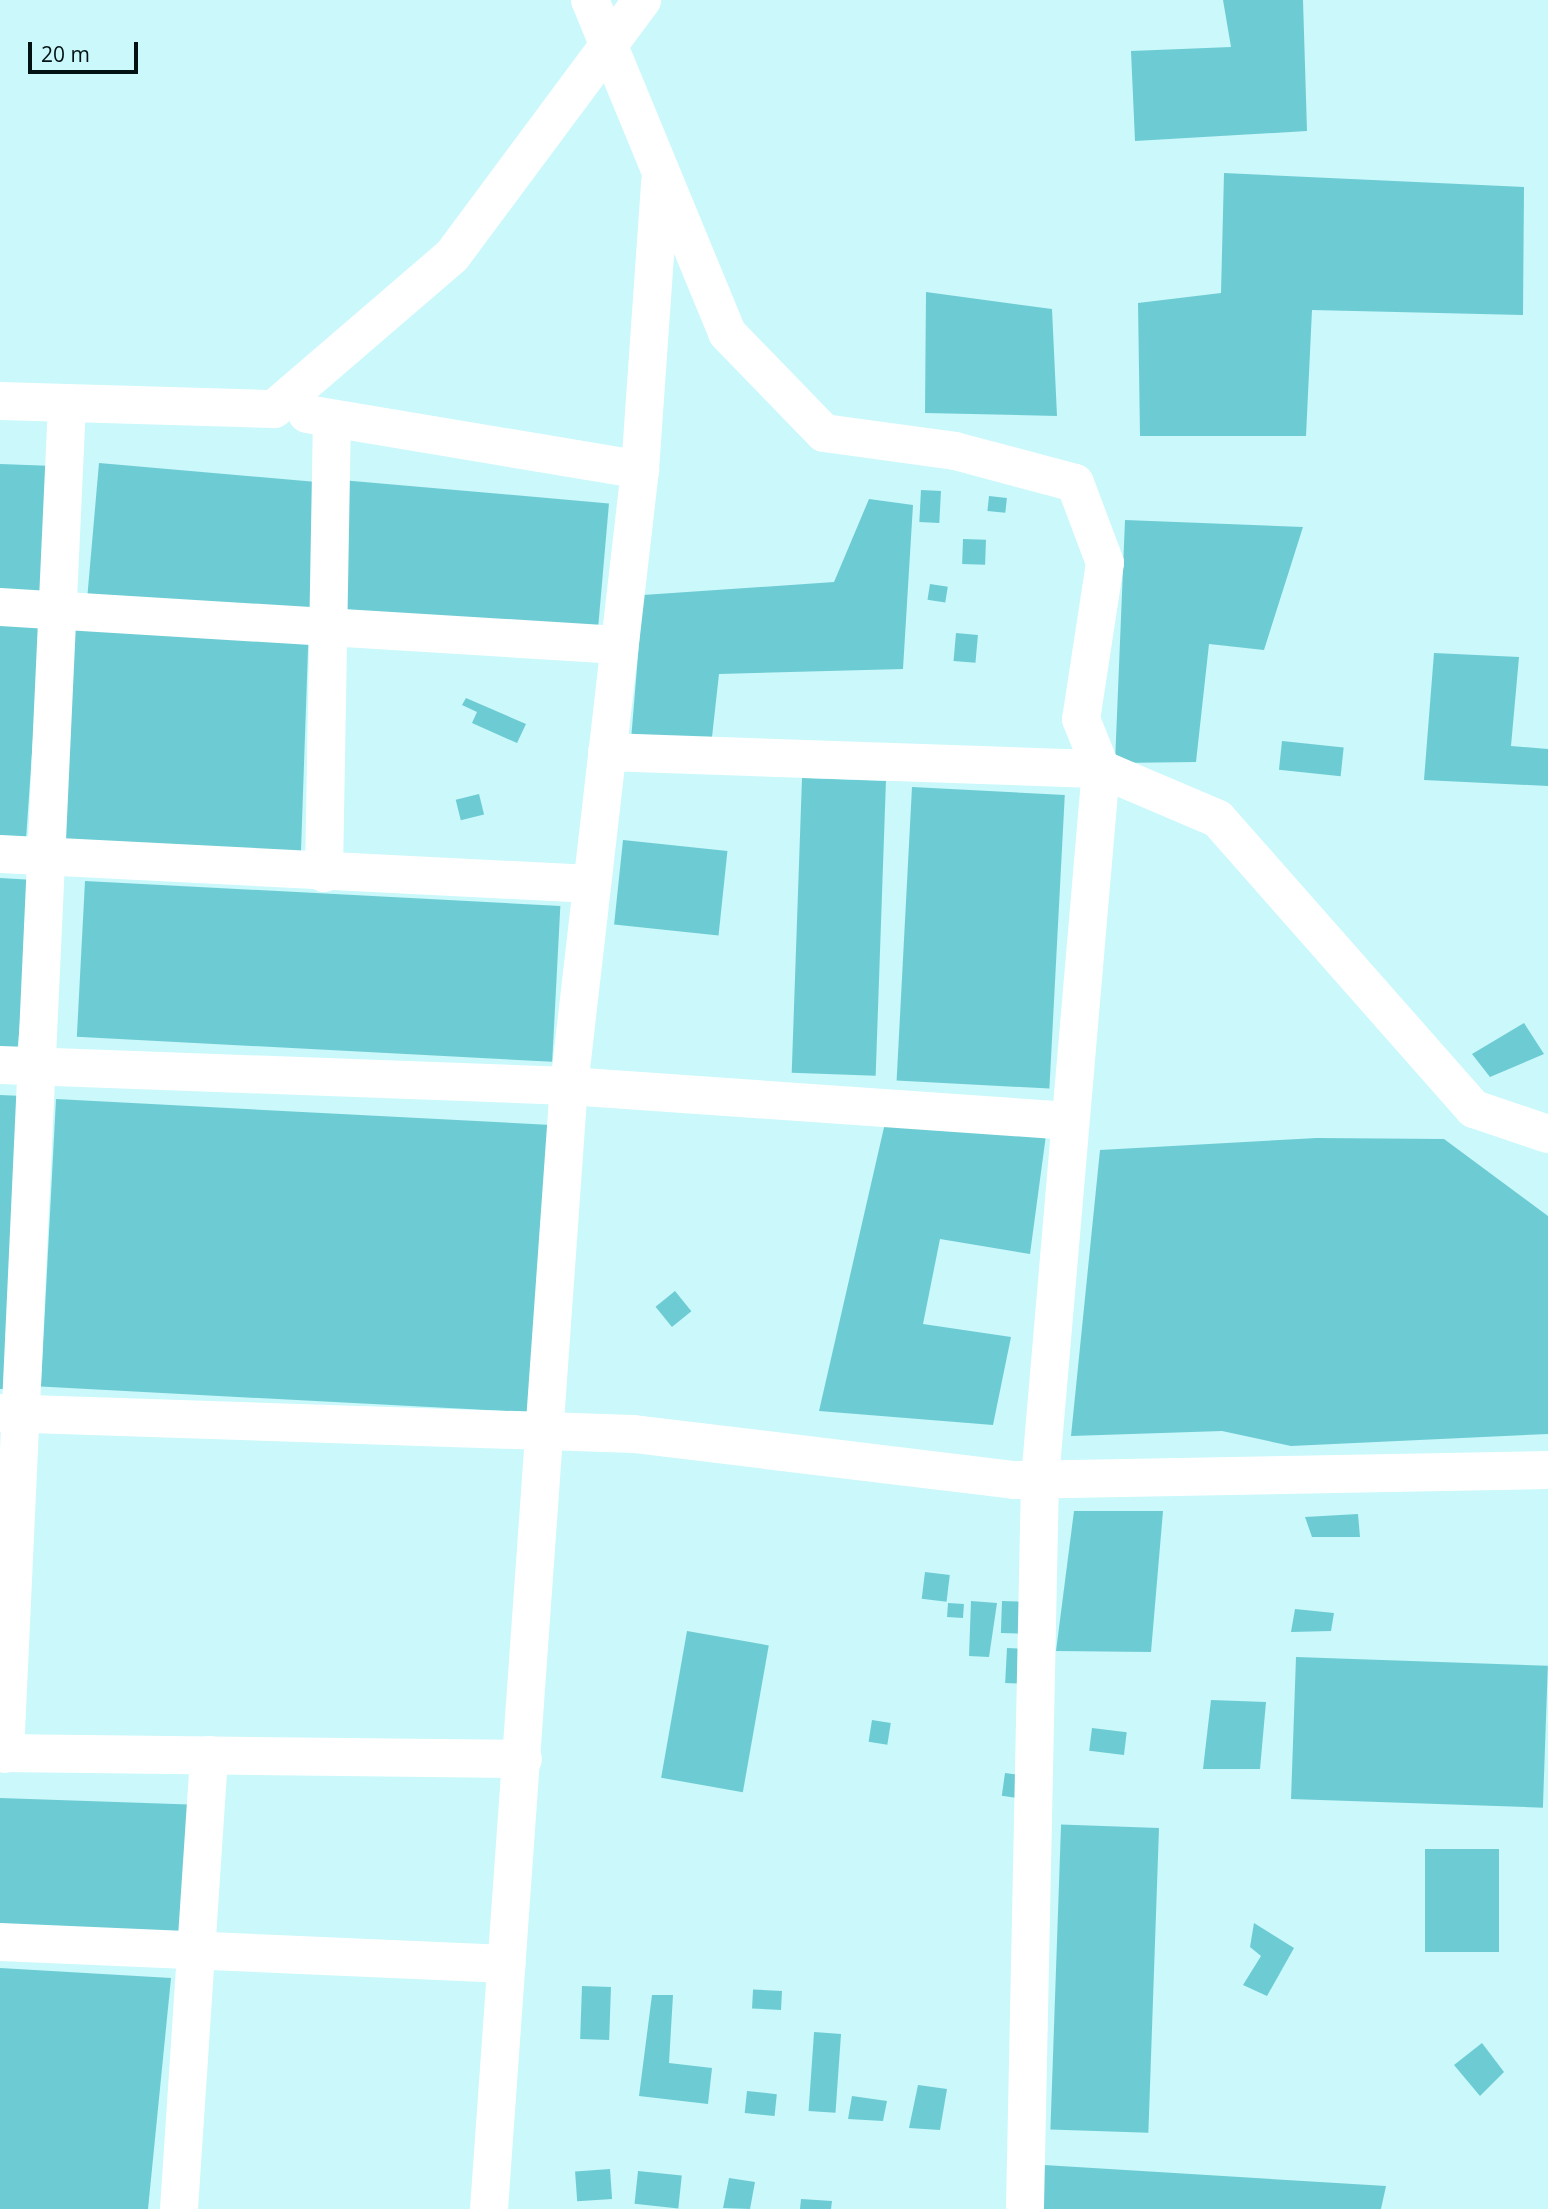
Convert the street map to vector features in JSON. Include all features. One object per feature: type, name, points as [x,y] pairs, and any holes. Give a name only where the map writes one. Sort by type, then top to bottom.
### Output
[{"type":"street","points":[[590,0],[607,49],[727,333],[824,433],[955,451],[1075,483],[1105,563],[1080,719],[1101,769],[1040,1479],[1025,2209]]},
{"type":"street","points":[[274,409],[452,256],[642,0]]},
{"type":"street","points":[[489,2209],[523,1759],[541,1430],[569,1086],[640,470],[660,174]]},
{"type":"street","points":[[0,401],[274,409],[640,470]]},
{"type":"street","points":[[67,403],[42,857],[18,1065],[2,1754],[523,1759]]},
{"type":"street","points":[[324,873],[331,419]]},
{"type":"street","points":[[0,607],[619,645]]},
{"type":"street","points":[[607,752],[1101,769],[1218,819],[1474,1109],[1548,1134]]},
{"type":"street","points":[[0,854],[324,873],[591,884]]},
{"type":"street","points":[[18,1065],[569,1086],[1070,1121]]},
{"type":"street","points":[[10,1414],[634,1434],[1040,1479],[1548,1470]]},
{"type":"street","points":[[179,2209],[209,1755]]},
{"type":"street","points":[[0,1941],[507,1964]]},
{"type":"building","points":[[1223,0],[1303,0],[1307,131],[1135,141],[1131,51],[1231,47]]},
{"type":"building","points":[[1224,173],[1524,187],[1523,315],[1312,310],[1306,436],[1140,436],[1138,303],[1221,293]]},
{"type":"building","points":[[926,292],[1052,309],[1057,416],[925,413]]},
{"type":"building","points":[[99,463],[328,483],[316,619],[87,598]]},
{"type":"building","points":[[0,464],[54,466],[40,602],[0,600]]},
{"type":"building","points":[[341,480],[609,503],[598,632],[330,609]]},
{"type":"building","points":[[921,490],[941,491],[939,523],[919,522]]},
{"type":"building","points":[[989,496],[1007,498],[1005,513],[987,511]]},
{"type":"building","points":[[869,499],[913,505],[903,669],[719,674],[712,737],[631,740],[643,595],[834,582]]},
{"type":"building","points":[[1125,520],[1303,527],[1264,650],[1209,644],[1196,762],[1115,763]]},
{"type":"building","points":[[963,539],[986,540],[985,565],[962,564]]},
{"type":"building","points":[[930,584],[948,587],[945,603],[927,600]]},
{"type":"building","points":[[72,617],[309,625],[301,854],[64,846]]},
{"type":"building","points":[[0,620],[41,622],[26,840],[0,838]]},
{"type":"building","points":[[956,633],[978,635],[975,663],[954,661]]},
{"type":"building","points":[[1434,653],[1519,657],[1511,746],[1548,749],[1548,786],[1424,780]]},
{"type":"building","points":[[466,698],[526,724],[517,743],[472,723],[477,712],[462,705]]},
{"type":"building","points":[[1282,741],[1344,747],[1341,776],[1279,770]]},
{"type":"building","points":[[802,778],[886,781],[876,1076],[792,1073]]},
{"type":"building","points":[[912,787],[1065,795],[1049,1089],[897,1081]]},
{"type":"building","points":[[479,794],[484,814],[461,820],[456,800]]},
{"type":"building","points":[[623,840],[727,851],[719,936],[614,925]]},
{"type":"building","points":[[0,878],[34,880],[17,1054],[0,1053]]},
{"type":"building","points":[[85,881],[560,906],[552,1062],[77,1037]]},
{"type":"building","points":[[1524,1023],[1544,1054],[1490,1077],[1472,1054]]},
{"type":"building","points":[[0,1095],[23,1096],[3,1389],[0,1389]]},
{"type":"building","points":[[56,1099],[551,1125],[536,1413],[41,1387]]},
{"type":"building","points":[[885,1123],[1046,1135],[1030,1254],[940,1239],[923,1324],[1011,1337],[993,1425],[819,1411]]},
{"type":"building","points":[[1317,1138],[1444,1139],[1548,1216],[1548,1434],[1291,1446],[1222,1431],[1071,1436],[1100,1150]]},
{"type":"building","points":[[675,1291],[691,1311],[672,1327],[656,1307]]},
{"type":"building","points":[[1074,1511],[1163,1511],[1151,1652],[1056,1651]]},
{"type":"building","points":[[1358,1514],[1360,1537],[1312,1537],[1305,1517]]},
{"type":"building","points":[[925,1572],[950,1575],[947,1602],[922,1599]]},
{"type":"building","points":[[971,1601],[997,1603],[989,1657],[969,1656]]},
{"type":"building","points":[[1002,1601],[1027,1602],[1026,1634],[1001,1633]]},
{"type":"building","points":[[948,1603],[964,1604],[963,1618],[947,1617]]},
{"type":"building","points":[[1295,1609],[1334,1613],[1331,1631],[1291,1632]]},
{"type":"building","points":[[687,1631],[769,1645],[743,1792],[661,1778]]},
{"type":"building","points":[[1007,1648],[1024,1649],[1022,1684],[1005,1683]]},
{"type":"building","points":[[1296,1657],[1548,1666],[1543,1808],[1291,1799]]},
{"type":"building","points":[[1211,1700],[1266,1702],[1260,1769],[1203,1769]]},
{"type":"building","points":[[872,1720],[891,1723],[887,1745],[869,1742]]},
{"type":"building","points":[[1092,1728],[1127,1732],[1124,1755],[1089,1751]]},
{"type":"building","points":[[1005,1773],[1019,1775],[1016,1798],[1002,1796]]},
{"type":"building","points":[[0,1798],[189,1805],[184,1947],[0,1940]]},
{"type":"building","points":[[1061,1825],[1159,1828],[1148,2133],[1050,2129]]},
{"type":"building","points":[[1425,1849],[1499,1849],[1499,1952],[1425,1952]]},
{"type":"building","points":[[1254,1923],[1294,1948],[1267,1996],[1243,1985],[1261,1956],[1250,1947]]},
{"type":"building","points":[[0,1968],[171,1978],[148,2209],[0,2209]]},
{"type":"building","points":[[582,1986],[611,1987],[609,2040],[580,2039]]},
{"type":"building","points":[[753,1989],[782,1991],[781,2010],[752,2008]]},
{"type":"building","points":[[652,1995],[673,1995],[669,2063],[712,2068],[708,2104],[639,2096]]},
{"type":"building","points":[[814,2032],[841,2034],[835,2113],[809,2111]]},
{"type":"building","points":[[1482,2043],[1504,2072],[1480,2096],[1454,2065]]},
{"type":"building","points":[[918,2085],[947,2089],[940,2130],[909,2128]]},
{"type":"building","points":[[747,2091],[777,2094],[775,2116],[745,2113]]},
{"type":"building","points":[[852,2096],[887,2101],[883,2121],[848,2119]]},
{"type":"building","points":[[1044,2165],[1386,2186],[1381,2209],[1043,2209]]},
{"type":"building","points":[[610,2169],[612,2199],[577,2201],[575,2171]]},
{"type":"building","points":[[638,2171],[682,2176],[678,2208],[635,2204]]},
{"type":"building","points":[[729,2178],[755,2182],[750,2209],[723,2208]]},
{"type":"building","points":[[801,2199],[832,2201],[831,2209],[800,2209]]}]
